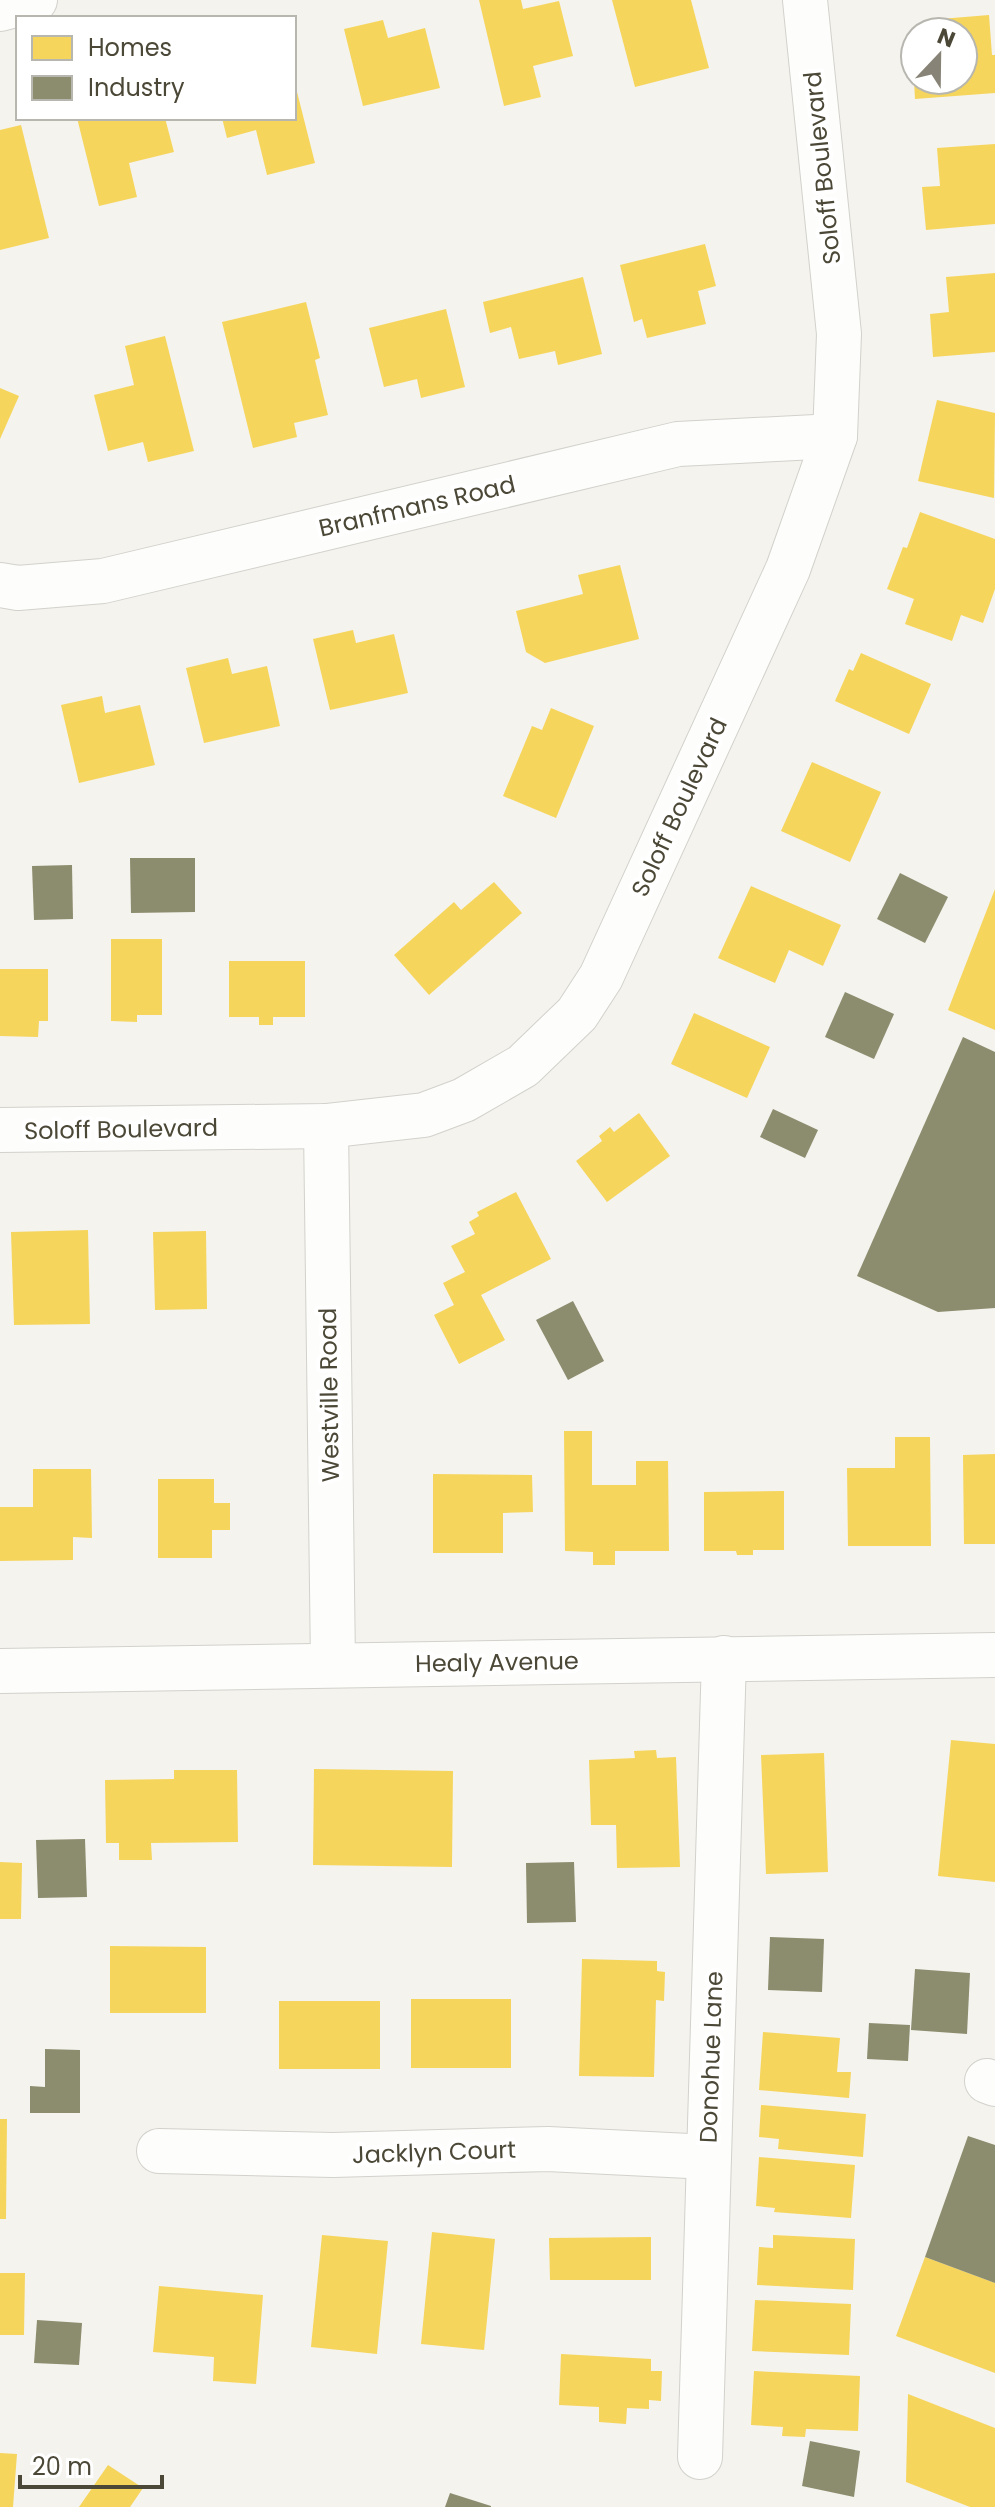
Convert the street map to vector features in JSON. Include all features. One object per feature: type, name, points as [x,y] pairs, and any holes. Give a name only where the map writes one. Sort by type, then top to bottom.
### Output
[{"type":"street","points":[[0,9],[35,0]]},
{"type":"street","name":"Soloff Boulevard","points":[[0,1130],[326,1126],[424,1115],[464,1100],[523,1066],[577,1014],[601,977],[788,569],[835,436],[839,334],[805,0]]},
{"type":"street","name":"Branfmans Road","points":[[0,585],[18,588],[103,581],[678,444],[835,436]]},
{"type":"street","name":"Westville Road","points":[[326,1126],[333,1664]]},
{"type":"street","name":"Healy Avenue","points":[[0,1671],[995,1655]]},
{"type":"street","name":"Donohue Lane","points":[[700,2457],[724,1658]]},
{"type":"street","name":"Jacklyn Court","points":[[159,2151],[333,2155],[548,2149],[709,2157]]},
{"type":"building: Homes","points":[[479,0],[521,0],[523,9],[559,1],[573,56],[533,66],[541,97],[504,106]]},
{"type":"building: Homes","points":[[612,0],[691,0],[709,68],[635,87]]},
{"type":"building: Homes","points":[[989,15],[992,55],[995,55],[995,93],[979,94],[977,16]]},
{"type":"building: Homes","points":[[383,20],[388,38],[425,28],[440,88],[363,106],[344,29]]},
{"type":"building: Homes","points":[[296,88],[315,163],[267,175],[256,130],[227,138],[222,120],[296,120]]},
{"type":"building: Homes","points":[[915,96],[955,96],[915,99]]},
{"type":"building: Homes","points":[[78,120],[166,120],[174,152],[129,163],[137,197],[99,206]]},
{"type":"building: Homes","points":[[21,125],[49,238],[0,250],[0,130]]},
{"type":"building: Homes","points":[[995,144],[995,224],[926,230],[922,187],[940,186],[937,148]]},
{"type":"building: Homes","points":[[705,244],[716,286],[698,291],[706,324],[647,338],[642,319],[634,322],[620,265]]},
{"type":"building: Homes","points":[[995,273],[995,352],[933,357],[930,314],[949,312],[946,277]]},
{"type":"building: Homes","points":[[583,277],[602,354],[558,365],[555,351],[519,359],[511,327],[490,333],[483,302]]},
{"type":"building: Homes","points":[[306,302],[320,358],[315,360],[328,415],[294,423],[297,437],[253,448],[222,322]]},
{"type":"building: Homes","points":[[446,309],[465,387],[421,398],[417,379],[384,387],[369,328]]},
{"type":"building: Homes","points":[[165,336],[194,451],[148,462],[143,442],[108,451],[94,395],[134,385],[125,346]]},
{"type":"building: Homes","points":[[0,388],[19,396],[0,439]]},
{"type":"building: Homes","points":[[937,400],[995,413],[994,498],[918,481]]},
{"type":"building: Homes","points":[[920,512],[995,539],[995,589],[983,623],[961,615],[952,641],[905,624],[914,599],[887,589]]},
{"type":"building: Homes","points":[[620,565],[639,639],[545,663],[526,652],[516,611],[583,594],[578,575]]},
{"type":"building: Homes","points":[[353,630],[356,643],[394,634],[408,693],[330,710],[313,639]]},
{"type":"building: Homes","points":[[861,653],[931,684],[909,734],[835,701],[849,669],[853,671]]},
{"type":"building: Homes","points":[[228,658],[232,674],[267,666],[280,726],[204,743],[186,668]]},
{"type":"building: Homes","points":[[102,696],[105,713],[140,705],[155,765],[79,783],[61,705]]},
{"type":"building: Homes","points":[[551,708],[594,726],[556,818],[503,796],[532,726],[542,730]]},
{"type":"building: Homes","points":[[812,762],[881,792],[850,862],[781,831]]},
{"type":"building: Homes","points":[[494,882],[522,913],[429,995],[394,955],[454,902],[461,910]]},
{"type":"building: Homes","points":[[751,886],[841,925],[823,966],[789,950],[775,983],[718,958]]},
{"type":"building: Homes","points":[[995,889],[995,1030],[948,1010]]},
{"type":"building: Homes","points":[[111,939],[162,939],[162,1015],[137,1015],[137,1022],[111,1021]]},
{"type":"building: Homes","points":[[229,961],[305,961],[305,1017],[273,1017],[273,1025],[259,1025],[259,1017],[229,1017]]},
{"type":"building: Homes","points":[[0,969],[48,969],[48,1021],[39,1021],[38,1037],[0,1036]]},
{"type":"building: Homes","points":[[694,1013],[770,1047],[747,1098],[671,1064]]},
{"type":"building: Homes","points":[[639,1113],[670,1156],[607,1202],[576,1161],[602,1141],[599,1136],[610,1127],[614,1132]]},
{"type":"building: Homes","points":[[516,1192],[551,1259],[481,1295],[505,1340],[459,1364],[434,1315],[454,1305],[443,1283],[465,1272],[451,1246],[475,1234],[469,1222],[479,1216],[477,1212]]},
{"type":"building: Homes","points":[[88,1230],[90,1324],[14,1325],[11,1232]]},
{"type":"building: Homes","points":[[206,1231],[207,1309],[155,1310],[153,1232]]},
{"type":"building: Homes","points":[[564,1431],[592,1431],[592,1485],[636,1485],[636,1461],[668,1461],[669,1551],[615,1551],[615,1565],[593,1565],[593,1552],[565,1551]]},
{"type":"building: Homes","points":[[895,1437],[930,1437],[931,1546],[848,1546],[847,1468],[895,1468]]},
{"type":"building: Homes","points":[[995,1454],[995,1544],[964,1544],[963,1455]]},
{"type":"building: Homes","points":[[33,1469],[91,1469],[92,1538],[73,1537],[73,1560],[0,1561],[0,1507],[33,1507]]},
{"type":"building: Homes","points":[[433,1474],[532,1475],[533,1512],[503,1513],[503,1553],[433,1553]]},
{"type":"building: Homes","points":[[158,1479],[214,1479],[214,1503],[230,1503],[230,1530],[212,1530],[212,1558],[158,1558]]},
{"type":"building: Homes","points":[[784,1491],[784,1550],[753,1550],[753,1555],[737,1555],[736,1551],[704,1551],[704,1492]]},
{"type":"building: Homes","points":[[951,1740],[995,1744],[995,1882],[938,1876]]},
{"type":"building: Homes","points":[[656,1750],[657,1758],[676,1757],[680,1867],[617,1868],[616,1825],[591,1825],[589,1760],[635,1758],[634,1751]]},
{"type":"building: Homes","points":[[824,1753],[828,1872],[766,1874],[761,1755]]},
{"type":"building: Homes","points":[[314,1769],[453,1771],[452,1867],[313,1865]]},
{"type":"building: Homes","points":[[174,1770],[237,1770],[238,1842],[151,1843],[152,1860],[119,1860],[119,1843],[106,1843],[105,1780],[174,1779]]},
{"type":"building: Homes","points":[[0,1862],[22,1863],[21,1919],[0,1919]]},
{"type":"building: Homes","points":[[110,1946],[206,1947],[206,2013],[110,2013]]},
{"type":"building: Homes","points":[[582,1959],[657,1961],[657,1971],[665,1972],[664,2001],[656,2000],[654,2077],[579,2076]]},
{"type":"building: Homes","points":[[411,1999],[511,1999],[511,2068],[411,2068]]},
{"type":"building: Homes","points":[[279,2001],[380,2001],[380,2069],[279,2069]]},
{"type":"building: Homes","points":[[763,2032],[840,2038],[837,2072],[851,2072],[849,2098],[759,2090]]},
{"type":"building: Homes","points":[[761,2105],[866,2114],[863,2157],[778,2149],[779,2139],[759,2137]]},
{"type":"building: Homes","points":[[0,2119],[7,2119],[6,2219],[0,2219]]},
{"type":"building: Homes","points":[[759,2157],[855,2165],[851,2218],[774,2212],[775,2208],[756,2206]]},
{"type":"building: Homes","points":[[432,2232],[495,2239],[484,2350],[421,2344]]},
{"type":"building: Homes","points":[[322,2235],[388,2241],[377,2354],[311,2347]]},
{"type":"building: Homes","points":[[773,2235],[855,2239],[853,2290],[757,2285],[759,2247],[773,2248]]},
{"type":"building: Homes","points":[[651,2237],[651,2280],[550,2280],[549,2238]]},
{"type":"building: Homes","points":[[925,2257],[995,2283],[995,2373],[896,2336]]},
{"type":"building: Homes","points":[[0,2273],[25,2273],[24,2335],[0,2335]]},
{"type":"building: Homes","points":[[159,2286],[263,2295],[256,2384],[213,2381],[214,2357],[153,2352]]},
{"type":"building: Homes","points":[[755,2300],[851,2304],[849,2355],[752,2351]]},
{"type":"building: Homes","points":[[561,2354],[651,2359],[651,2371],[662,2371],[661,2401],[649,2400],[649,2409],[627,2408],[626,2424],[599,2422],[599,2407],[559,2405]]},
{"type":"building: Homes","points":[[754,2371],[860,2376],[858,2431],[806,2429],[805,2437],[782,2436],[783,2427],[751,2425]]},
{"type":"building: Homes","points":[[908,2394],[995,2428],[995,2507],[970,2507],[906,2482]]},
{"type":"building: Homes","points":[[0,2453],[17,2454],[13,2507],[0,2507]]},
{"type":"building: Homes","points":[[108,2465],[143,2488],[130,2507],[79,2507]]},
{"type":"building: Industry","points":[[130,858],[195,858],[195,912],[131,913]]},
{"type":"building: Industry","points":[[72,865],[73,919],[34,920],[32,866]]},
{"type":"building: Industry","points":[[900,873],[948,897],[925,943],[877,919]]},
{"type":"building: Industry","points":[[845,992],[894,1014],[874,1059],[825,1037]]},
{"type":"building: Industry","points":[[963,1037],[995,1052],[995,1308],[938,1312],[857,1276]]},
{"type":"building: Industry","points":[[773,1109],[818,1130],[805,1158],[760,1137]]},
{"type":"building: Industry","points":[[573,1301],[604,1361],[568,1380],[536,1320]]},
{"type":"building: Industry","points":[[85,1839],[87,1897],[38,1898],[36,1840]]},
{"type":"building: Industry","points":[[574,1862],[576,1922],[527,1923],[526,1863]]},
{"type":"building: Industry","points":[[770,1937],[824,1939],[822,1992],[768,1990]]},
{"type":"building: Industry","points":[[915,1969],[970,1973],[967,2034],[911,2030]]},
{"type":"building: Industry","points":[[869,2023],[910,2025],[908,2061],[867,2059]]},
{"type":"building: Industry","points":[[45,2049],[80,2050],[80,2113],[30,2113],[30,2086],[45,2087]]},
{"type":"building: Industry","points":[[968,2136],[995,2145],[995,2283],[925,2257]]},
{"type":"building: Industry","points":[[37,2320],[82,2323],[79,2365],[34,2363]]},
{"type":"building: Industry","points":[[810,2441],[860,2451],[854,2497],[802,2486]]},
{"type":"building: Industry","points":[[450,2493],[491,2506],[491,2507],[445,2507]]}]
